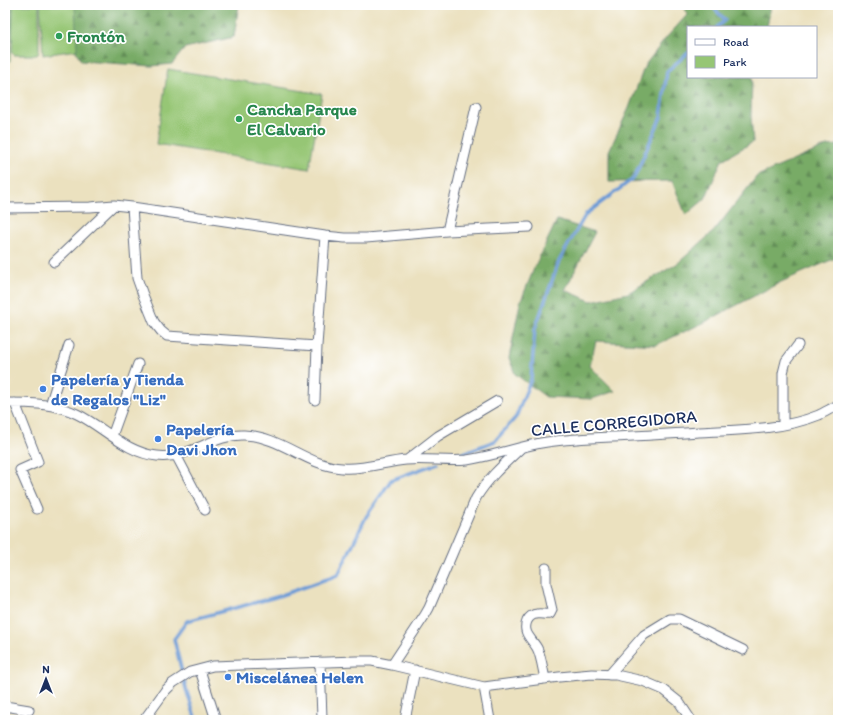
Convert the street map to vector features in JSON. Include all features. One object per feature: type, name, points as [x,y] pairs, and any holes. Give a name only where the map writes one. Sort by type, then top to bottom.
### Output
[{"type":"street","points":[[447,231],[476,107]]},
{"type":"street","points":[[5,208],[90,207],[114,205],[345,238],[366,238],[447,231],[529,227]]},
{"type":"street","points":[[54,262],[114,205]]},
{"type":"street","points":[[132,207],[137,278],[154,322],[167,336],[317,346]]},
{"type":"street","points":[[315,400],[317,346],[325,236]]},
{"type":"street","points":[[50,405],[69,345]]},
{"type":"street","points":[[783,425],[783,373],[786,361],[798,345]]},
{"type":"street","points":[[112,436],[138,364]]},
{"type":"street","points":[[407,460],[438,436],[497,401]]},
{"type":"street","name":"CALLE CORREGIDORA","points":[[5,403],[32,403],[66,409],[79,415],[128,446],[142,453],[156,456],[171,457],[185,454],[213,441],[230,436],[243,435],[258,436],[271,440],[327,466],[344,468],[407,460],[452,461],[486,457],[547,442],[574,439],[728,431],[783,425],[819,414],[838,405]]},
{"type":"street","points":[[15,403],[38,462],[20,470],[37,509]]},
{"type":"street","points":[[392,665],[427,612],[476,498],[483,486],[492,475],[523,447]]},
{"type":"street","points":[[176,455],[204,510]]},
{"type":"street","points":[[545,679],[538,649],[528,636],[526,624],[529,618],[537,614],[550,614],[552,610],[546,584],[546,568]]},
{"type":"street","points":[[609,674],[644,635],[670,619],[680,619],[743,650]]},
{"type":"street","points":[[144,720],[165,691],[195,671],[213,666],[372,661],[415,670],[484,688],[592,674],[616,675],[643,680],[664,690],[680,702],[691,720]]},
{"type":"street","points":[[320,662],[323,720]]},
{"type":"street","points":[[405,720],[415,670]]},
{"type":"street","points":[[195,671],[216,720]]},
{"type":"street","points":[[484,688],[490,720]]},
{"type":"street","points":[[5,706],[29,710]]},
{"type":"green space","points":[[14,5],[39,5],[39,52],[37,55],[14,55],[12,53]]},
{"type":"green space","name":"Frontón","points":[[40,5],[75,5],[77,50],[43,55]]},
{"type":"green space","points":[[53,5],[239,5],[234,37],[185,48],[172,64],[152,66],[81,61]]},
{"type":"green space","points":[[682,5],[771,5],[767,26],[687,26],[687,78],[752,78],[751,116],[753,142],[722,160],[705,199],[686,215],[672,181],[609,182],[609,151],[629,108],[645,65],[666,38],[688,14]]},
{"type":"green space","points":[[5,6],[12,6],[10,61],[5,61]]},
{"type":"green space","name":"Cancha Parque El Calvario","points":[[168,69],[322,94],[309,169],[156,144]]},
{"type":"green space","points":[[838,145],[838,257],[781,282],[703,323],[656,345],[596,341],[590,366],[615,391],[592,399],[546,397],[515,374],[509,358],[520,303],[535,266],[557,220],[595,232],[565,290],[591,301],[628,293],[678,263],[714,231],[757,176],[827,146]]},
{"type":"waterway","points":[[711,5],[725,20],[718,26]]},
{"type":"waterway","points":[[453,457],[495,441],[516,417],[531,379],[535,329],[559,261],[586,214],[634,178],[661,117],[667,71],[687,54]]},
{"type":"waterway","points":[[196,720],[186,689],[174,639],[187,621],[276,597],[338,575],[366,517],[391,480],[438,463]]},
{"type":"place","name":"Frontón","points":[[59,36]]},
{"type":"place","name":"Cancha Parque El Calvario","points":[[239,119]]},
{"type":"place","name":"Papelería y Tienda de Regalos \"Liz\"","points":[[43,389]]},
{"type":"place","name":"Papelería Davi Jhon","points":[[158,439]]},
{"type":"place","name":"Miscelánea Helen","points":[[228,677]]}]
